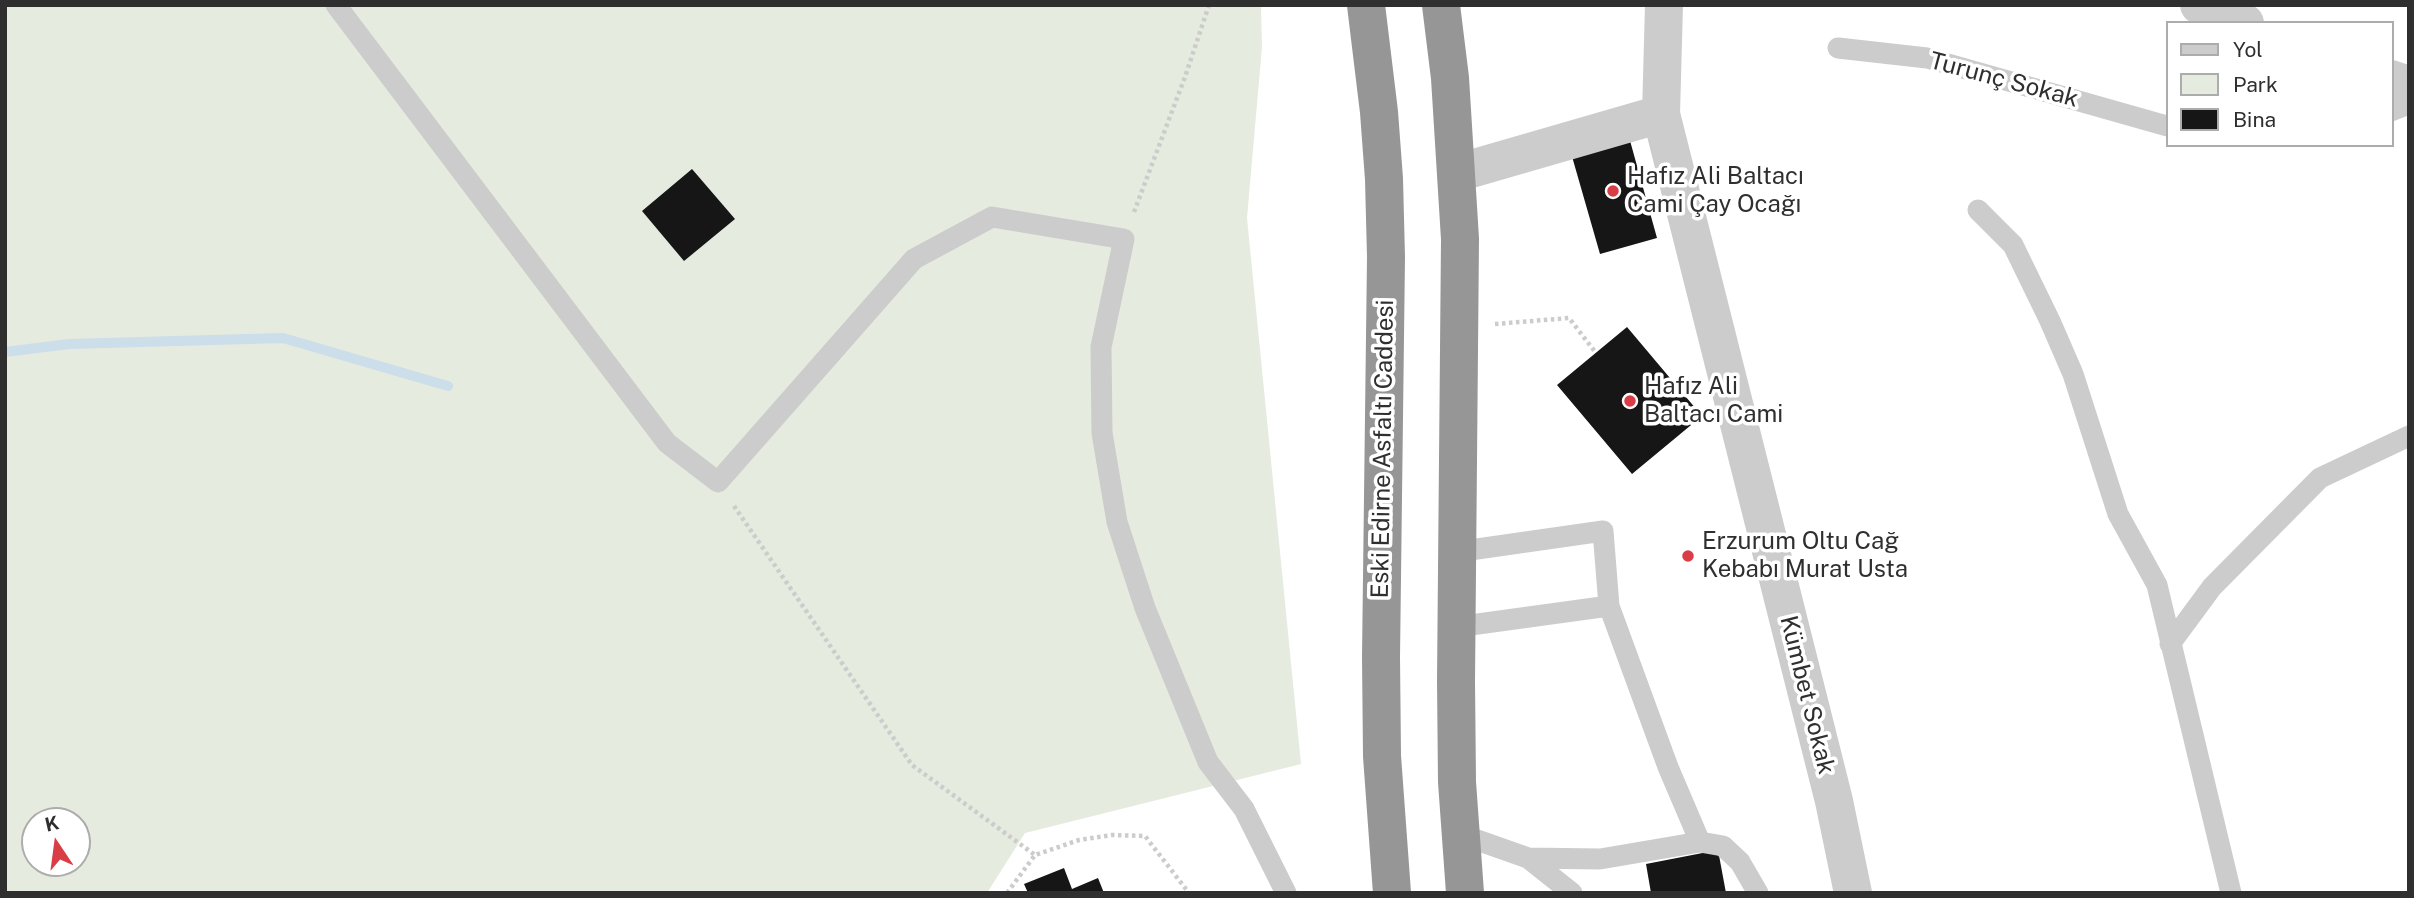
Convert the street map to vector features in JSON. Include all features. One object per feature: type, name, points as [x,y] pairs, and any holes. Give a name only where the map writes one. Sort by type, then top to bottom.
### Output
[{"type":"highway","name":"Eski Edirne Asfaltı Caddesi","points":[[1366,5],[1384,179],[1386,257],[1381,694],[1382,755],[1392,893]]},
{"type":"highway","points":[[1441,5],[1450,78],[1460,239],[1456,551],[1457,782],[1465,893]]},
{"type":"street","name":"Kümbet Sokak","points":[[1664,5],[1661,114],[1830,788],[1853,893]]},
{"type":"street","points":[[2199,5],[2240,21]]},
{"type":"street","points":[[1457,173],[1661,114]]},
{"type":"lane","points":[[336,5],[667,443],[718,482],[914,259],[992,216],[1124,239],[1101,346],[1102,433],[1117,522],[1145,608],[1208,762],[1244,809],[1286,893]]},
{"type":"lane","name":"Turunç Sokak","points":[[1838,48],[1927,58],[2166,126]]},
{"type":"lane","points":[[1978,210],[2013,245],[2050,321],[2073,374],[2118,514],[2157,585],[2231,893]]},
{"type":"lane","points":[[2170,644],[2212,587],[2320,478],[2409,436]]},
{"type":"lane","points":[[1456,551],[1603,531],[1609,606],[1668,767],[1700,842]]},
{"type":"lane","points":[[1456,627],[1609,606]]},
{"type":"lane","points":[[1460,834],[1528,858],[1600,859],[1700,842],[1723,846],[1740,862],[1758,893]]},
{"type":"lane","points":[[1528,858],[1572,893]]},
{"type":"path","points":[[1124,239],[1209,5]]},
{"type":"path","points":[[1459,327],[1569,318],[1596,353]]},
{"type":"path","points":[[718,482],[912,765],[1035,856]]},
{"type":"path","points":[[1007,893],[1035,856],[1079,840],[1112,835],[1145,836],[1189,893]]},
{"type":"green space","points":[[5,5],[1261,5],[1262,47],[1247,218],[1301,764],[1025,833],[987,893],[5,893]]},
{"type":"building","name":"Hafız Ali Baltacı Cami Çay Ocağı","points":[[1629,137],[1657,238],[1600,254],[1571,153]]},
{"type":"building","points":[[692,169],[735,219],[684,261],[642,211]]},
{"type":"building","name":"Hafız Ali Baltacı Cami","points":[[1627,327],[1702,416],[1632,474],[1557,385]]},
{"type":"building","points":[[1718,850],[1726,893],[1651,893],[1646,864]]},
{"type":"building","points":[[1064,868],[1072,889],[1098,878],[1104,893],[1028,893],[1024,884]]},
{"type":"waterway","points":[[5,352],[69,344],[283,338],[448,386]]},
{"type":"place","name":"Hafız Ali Baltacı Cami Çay Ocağı","points":[[1613,191]]},
{"type":"place","name":"Hafız Ali Baltacı Cami","points":[[1630,401]]},
{"type":"place","name":"Erzurum Oltu Cağ Kebabı Murat Usta","points":[[1688,556]]}]
